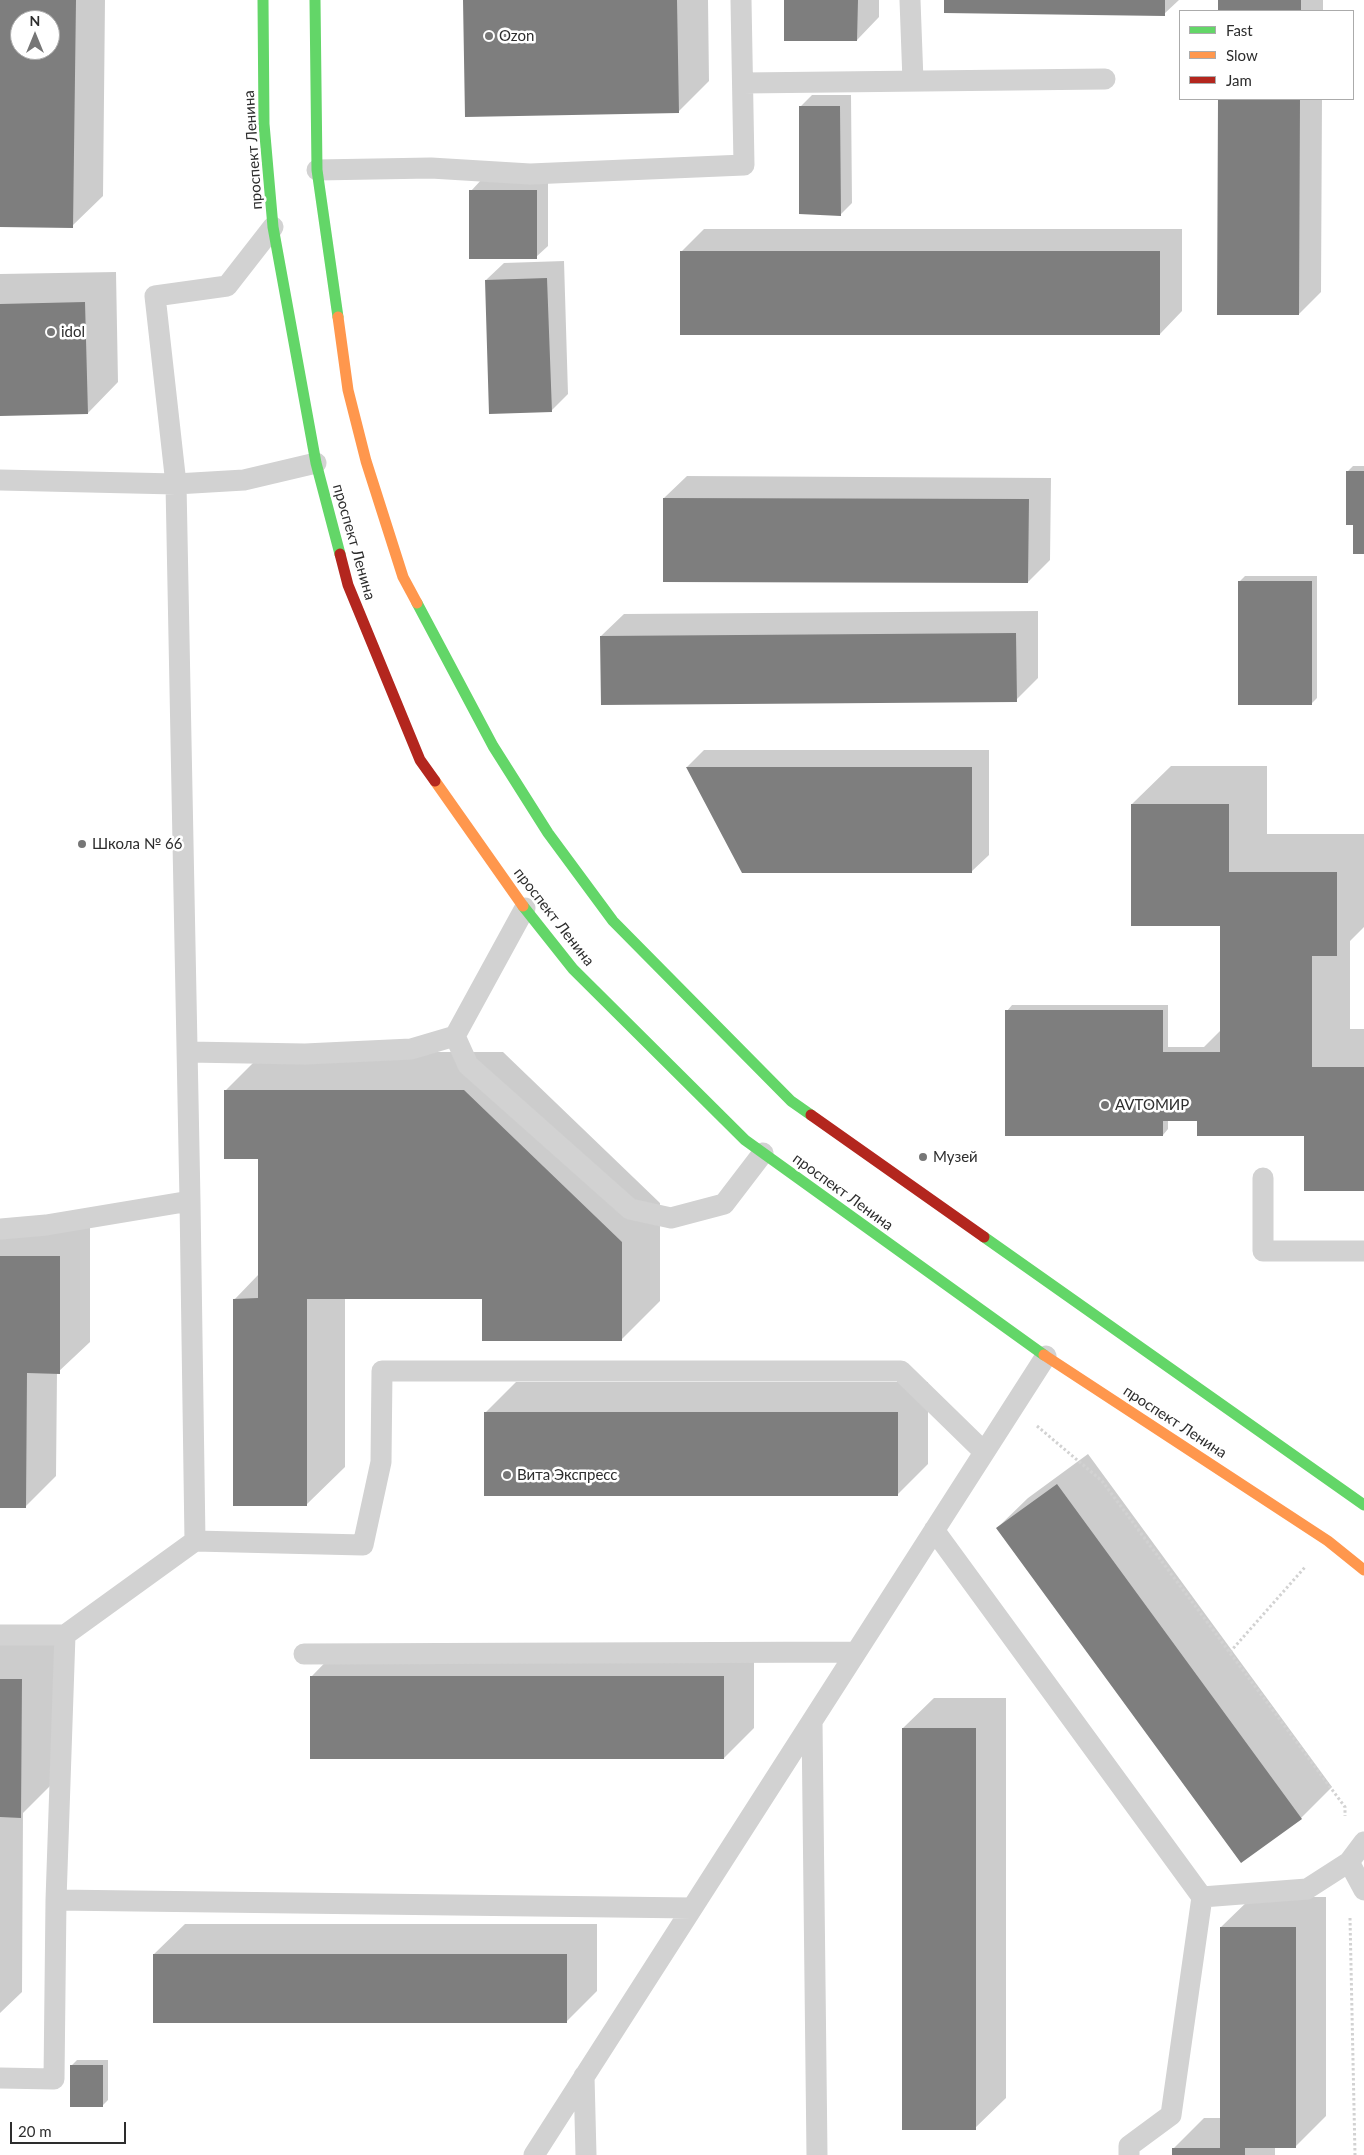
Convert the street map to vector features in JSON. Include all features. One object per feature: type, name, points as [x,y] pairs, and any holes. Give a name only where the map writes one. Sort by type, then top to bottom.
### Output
[{"type":"main road","name":"проспект Ленина","points":[[262,0],[264,124],[273,227],[316,463],[348,585],[420,760],[572,969],[745,1140],[1046,1356],[1328,1541],[1364,1570]]},
{"type":"main road","points":[[315,0],[317,170],[348,390],[366,461],[403,577],[493,746],[548,833],[613,920],[791,1101],[1364,1505]]},
{"type":"lane","points":[[317,170],[431,168],[530,174],[744,165],[741,0]]},
{"type":"lane","points":[[910,0],[913,81]]},
{"type":"lane","points":[[743,83],[1105,79]]},
{"type":"lane","points":[[195,1541],[188,1052],[176,484],[155,296],[228,286],[273,227]]},
{"type":"lane","points":[[0,480],[176,484],[244,480],[316,463]]},
{"type":"lane","points":[[188,1052],[305,1054],[411,1049],[455,1036],[526,908]]},
{"type":"lane","points":[[455,1036],[468,1065],[506,1101],[630,1209],[671,1218],[724,1204],[763,1153]]},
{"type":"lane","points":[[1263,1178],[1263,1251],[1364,1251]]},
{"type":"lane","points":[[0,1230],[46,1225],[190,1201]]},
{"type":"lane","points":[[534,2155],[1046,1356]]},
{"type":"lane","points":[[0,1635],[64,1636],[195,1541],[363,1545],[381,1462],[382,1371],[902,1371],[984,1452]]},
{"type":"lane","points":[[934,1530],[1202,1897],[1171,2115],[1129,2146],[1129,2155]]},
{"type":"lane","points":[[0,2078],[54,2078],[56,1900],[64,1636]]},
{"type":"lane","points":[[304,1654],[856,1652]]},
{"type":"lane","points":[[812,1721],[816,2155]]},
{"type":"lane","points":[[1202,1897],[1307,1889],[1349,1862],[1364,1842]]},
{"type":"lane","points":[[1349,1862],[1364,1890]]},
{"type":"lane","points":[[56,1900],[692,1908]]},
{"type":"lane","points":[[584,2076],[586,2155]]},
{"type":"path","points":[[1013,1406],[1102,1481],[1345,1807],[1349,1862]]},
{"type":"path","points":[[1230,1652],[1328,1541]]},
{"type":"path","points":[[1350,1911],[1355,2155]]},
{"type":"building","points":[[0,0],[76,0],[73,228],[0,227]]},
{"type":"building","points":[[463,0],[677,0],[679,113],[465,117]]},
{"type":"building","points":[[784,0],[858,0],[857,41],[784,41]]},
{"type":"building","points":[[944,0],[1165,0],[1165,16],[944,13]]},
{"type":"building","points":[[1218,0],[1301,0],[1301,10],[1218,10]]},
{"type":"building","points":[[1218,100],[1300,100],[1299,315],[1217,315]]},
{"type":"building","points":[[799,106],[840,106],[841,216],[799,214]]},
{"type":"building","points":[[469,190],[537,190],[537,259],[469,259]]},
{"type":"building","points":[[680,251],[1160,251],[1160,335],[680,335]]},
{"type":"building","points":[[547,278],[552,412],[489,414],[485,280]]},
{"type":"building","points":[[85,302],[88,414],[0,416],[0,304]]},
{"type":"building","points":[[1346,471],[1364,471],[1364,554],[1353,554],[1353,525],[1346,525]]},
{"type":"building","points":[[663,498],[1029,499],[1028,583],[663,582]]},
{"type":"building","points":[[1238,581],[1312,581],[1312,705],[1238,705]]},
{"type":"building","points":[[1016,633],[1017,702],[601,705],[600,636]]},
{"type":"building","points":[[686,767],[972,767],[972,873],[742,873]]},
{"type":"building","points":[[1131,804],[1229,804],[1229,872],[1337,872],[1337,956],[1312,956],[1312,1067],[1364,1067],[1364,1191],[1304,1191],[1304,1136],[1197,1136],[1197,1121],[1163,1121],[1163,1136],[1005,1136],[1005,1010],[1163,1010],[1163,1052],[1220,1052],[1220,926],[1131,926]]},
{"type":"building","points":[[224,1090],[464,1090],[622,1242],[622,1341],[482,1341],[482,1299],[307,1299],[307,1506],[233,1506],[233,1299],[258,1298],[258,1159],[224,1159]]},
{"type":"building","points":[[0,1256],[60,1256],[60,1374],[27,1373],[26,1508],[0,1508]]},
{"type":"building","points":[[484,1412],[898,1412],[898,1496],[484,1496]]},
{"type":"building","points":[[1057,1484],[1302,1819],[1241,1863],[996,1528]]},
{"type":"building","points":[[310,1676],[724,1676],[724,1759],[310,1759]]},
{"type":"building","points":[[0,1679],[22,1679],[21,1818],[0,1817]]},
{"type":"building","points":[[902,1728],[976,1728],[976,2130],[902,2130]]},
{"type":"building","points":[[1220,1927],[1296,1927],[1296,2148],[1245,2148],[1245,2155],[1172,2155],[1172,2148],[1220,2148]]},
{"type":"building","points":[[153,1954],[567,1954],[567,2023],[153,2023]]},
{"type":"building","points":[[70,2065],[103,2065],[103,2107],[70,2107]]},
{"type":"traffic: fast","points":[[263,0],[264,124],[273,227],[316,463],[340,554]]},
{"type":"traffic: fast","points":[[315,0],[317,170],[338,317]]},
{"type":"traffic: fast","points":[[417,603],[493,746],[548,833],[613,921],[791,1101],[811,1115]]},
{"type":"traffic: fast","points":[[523,906],[573,969],[745,1140],[1044,1355]]},
{"type":"traffic: fast","points":[[984,1237],[1364,1505]]},
{"type":"traffic: slow","points":[[338,317],[348,390],[366,461],[403,577],[417,603]]},
{"type":"traffic: slow","points":[[435,781],[523,906]]},
{"type":"traffic: slow","points":[[1044,1355],[1328,1541],[1364,1570]]},
{"type":"traffic: jam","points":[[340,554],[348,585],[420,760],[435,781]]},
{"type":"traffic: jam","points":[[811,1115],[984,1237]]},
{"type":"place","name":"Ozon","points":[[489,36]]},
{"type":"place","name":"idol","points":[[51,332]]},
{"type":"place","name":"Школа № 66","points":[[82,844]]},
{"type":"place","name":"AVTOМИР","points":[[1105,1105]]},
{"type":"place","name":"Музей","points":[[923,1157]]},
{"type":"place","name":"Вита Экспресс","points":[[507,1475]]}]
